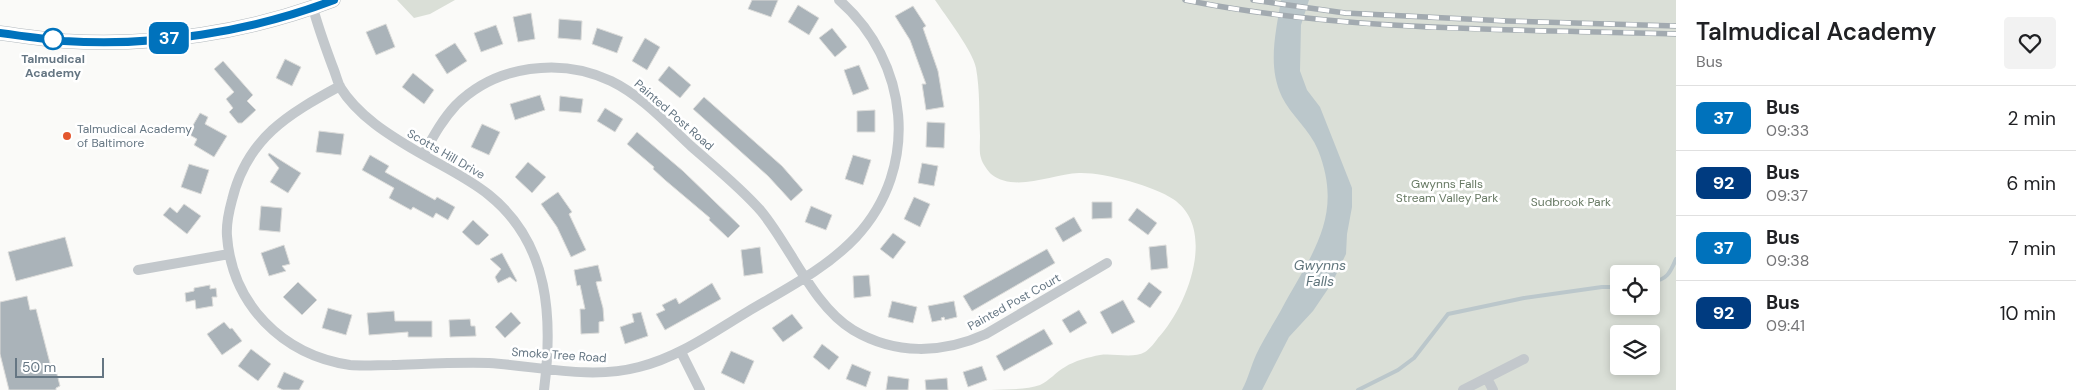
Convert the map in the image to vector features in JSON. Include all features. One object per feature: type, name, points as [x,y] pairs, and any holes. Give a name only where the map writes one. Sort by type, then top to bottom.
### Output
[{"type":"main road","points":[[0,33],[65,41],[126,41],[180,37],[268,21],[334,0]]},
{"type":"street","name":"Smoke Tree Road","points":[[340,86],[287,117],[254,147],[242,169],[232,197],[227,231],[229,254],[237,280],[246,299],[272,331],[286,342],[308,353],[330,361],[352,365],[474,363],[613,372],[637,368],[681,352],[806,277],[842,251],[871,220],[882,201],[891,179],[899,136],[898,109],[894,86],[888,66],[876,42],[866,28],[839,0]]},
{"type":"street","name":"Scotts Hill Drive","points":[[313,8],[340,86],[353,102],[380,128],[470,181],[489,195],[509,214],[527,242],[537,262],[546,297],[547,369],[544,390]]},
{"type":"street","name":"Painted Post Road","points":[[423,155],[440,126],[457,104],[469,94],[501,76],[520,70],[539,68],[573,70],[593,74],[610,81],[639,99],[741,190],[782,238],[806,277]]},
{"type":"street","points":[[138,270],[229,254]]},
{"type":"street","name":"Painted Post Court","points":[[806,277],[824,305],[852,330],[890,346],[932,350],[952,347],[986,334],[1107,263]]},
{"type":"street","points":[[681,352],[700,390]]},
{"type":"street","points":[[1463,390],[1524,358]]},
{"type":"street","points":[[1487,378],[1493,390]]},
{"type":"green space","points":[[397,0],[455,0],[430,14],[414,18]]},
{"type":"green space","name":"Gwynns Falls Stream Valley Park","points":[[935,0],[1676,0],[1676,390],[991,390],[1035,387],[1069,365],[1091,357],[1100,355],[1135,355],[1147,351],[1169,324],[1179,307],[1193,268],[1196,248],[1194,229],[1186,212],[1173,199],[1154,189],[1128,181],[1089,173],[1068,174],[1022,182],[1011,182],[991,174],[983,162],[980,153],[979,93],[976,68],[970,52]]},
{"type":"water","name":"Gwynns Falls","points":[[1281,0],[1309,0],[1301,25],[1300,71],[1307,90],[1320,107],[1352,188],[1352,207],[1347,234],[1346,254],[1332,283],[1313,311],[1289,337],[1262,390],[1242,390],[1259,349],[1312,254],[1326,216],[1328,196],[1325,174],[1318,150],[1282,97],[1277,85],[1274,49]]},
{"type":"building","points":[[752,0],[778,0],[771,17],[748,9]]},
{"type":"building","points":[[798,5],[819,18],[809,35],[788,22]]},
{"type":"building","points":[[913,6],[926,26],[923,28],[938,71],[944,107],[926,110],[922,84],[926,84],[910,40],[895,16]]},
{"type":"building","points":[[531,13],[535,39],[518,42],[513,17]]},
{"type":"building","points":[[559,19],[582,21],[581,40],[558,38]]},
{"type":"building","points":[[386,24],[395,47],[376,55],[366,32]]},
{"type":"building","points":[[496,25],[503,44],[481,52],[474,33]]},
{"type":"building","points":[[597,28],[623,37],[617,53],[592,44]]},
{"type":"building","points":[[832,28],[847,47],[835,57],[819,38]]},
{"type":"building","points":[[645,38],[660,47],[647,70],[632,61]]},
{"type":"building","points":[[455,43],[467,61],[447,74],[435,55]]},
{"type":"building","points":[[285,59],[301,67],[292,86],[276,78]]},
{"type":"building","points":[[223,61],[253,95],[247,101],[256,110],[242,123],[238,123],[229,112],[233,108],[226,99],[234,92],[214,69]]},
{"type":"building","points":[[859,65],[869,89],[853,95],[844,70]]},
{"type":"building","points":[[669,66],[691,85],[680,98],[658,80]]},
{"type":"building","points":[[413,73],[434,90],[424,104],[402,87]]},
{"type":"building","points":[[540,95],[545,110],[515,120],[510,104]]},
{"type":"building","points":[[560,96],[583,99],[581,113],[559,111]]},
{"type":"building","points":[[704,97],[782,166],[803,190],[791,201],[768,176],[693,109]]},
{"type":"building","points":[[605,108],[623,119],[615,132],[597,121]]},
{"type":"building","points":[[875,110],[875,132],[857,132],[857,111]]},
{"type":"building","points":[[200,113],[208,117],[205,124],[227,136],[214,157],[194,145],[197,139],[188,134]]},
{"type":"building","points":[[927,122],[945,123],[944,148],[926,147]]},
{"type":"building","points":[[482,124],[500,132],[489,155],[471,147]]},
{"type":"building","points":[[319,131],[344,134],[341,155],[316,152]]},
{"type":"building","points":[[637,132],[683,171],[740,226],[728,238],[709,220],[710,218],[665,180],[653,169],[654,167],[627,144]]},
{"type":"building","points":[[269,153],[301,173],[288,193],[270,182],[279,168],[268,155]]},
{"type":"building","points":[[370,155],[389,166],[385,172],[435,200],[437,197],[455,207],[448,220],[436,213],[433,218],[413,207],[411,210],[389,198],[394,188],[362,170]]},
{"type":"building","points":[[853,155],[871,160],[863,185],[845,179]]},
{"type":"building","points":[[528,162],[546,177],[532,193],[515,177]]},
{"type":"building","points":[[922,163],[938,166],[934,186],[918,183]]},
{"type":"building","points":[[189,164],[209,170],[201,194],[181,187]]},
{"type":"building","points":[[558,192],[572,212],[569,214],[586,250],[571,257],[557,227],[541,204]]},
{"type":"building","points":[[914,197],[930,204],[920,227],[904,219]]},
{"type":"building","points":[[1092,202],[1112,202],[1112,218],[1092,219]]},
{"type":"building","points":[[184,204],[201,216],[187,234],[163,215],[170,207],[177,213]]},
{"type":"building","points":[[261,206],[282,208],[280,232],[259,230]]},
{"type":"building","points":[[811,206],[832,215],[826,230],[805,222]]},
{"type":"building","points":[[1137,208],[1157,223],[1148,235],[1128,220]]},
{"type":"building","points":[[1074,217],[1082,231],[1063,242],[1055,228]]},
{"type":"building","points":[[473,220],[489,235],[479,245],[476,245],[462,232]]},
{"type":"building","points":[[893,233],[906,242],[893,259],[880,249]]},
{"type":"building","points":[[65,237],[73,266],[16,281],[8,252]]},
{"type":"building","points":[[284,245],[290,264],[282,266],[286,271],[269,276],[261,253]]},
{"type":"building","points":[[1166,245],[1168,268],[1151,270],[1149,247]]},
{"type":"building","points":[[760,247],[763,273],[744,276],[741,250]]},
{"type":"building","points":[[1047,249],[1055,263],[972,311],[963,296]]},
{"type":"building","points":[[502,253],[516,282],[510,277],[498,283],[495,277],[501,269],[490,259]]},
{"type":"building","points":[[598,265],[602,281],[596,282],[603,308],[604,321],[599,322],[599,333],[581,334],[580,309],[585,309],[580,285],[577,286],[574,270]]},
{"type":"building","points":[[869,275],[871,296],[854,298],[853,276]]},
{"type":"building","points":[[298,282],[317,300],[302,315],[283,297]]},
{"type":"building","points":[[1149,282],[1162,292],[1150,308],[1137,299]]},
{"type":"building","points":[[712,283],[721,299],[665,330],[656,314],[665,310],[662,305],[676,298],[679,304]]},
{"type":"building","points":[[210,285],[210,289],[216,288],[217,297],[212,297],[213,306],[196,309],[195,300],[186,302],[185,293],[194,291],[194,288]]},
{"type":"building","points":[[27,296],[30,310],[36,309],[52,371],[56,370],[60,386],[56,390],[9,390],[0,354],[0,302]]},
{"type":"building","points":[[1123,300],[1135,322],[1112,334],[1100,312]]},
{"type":"building","points":[[892,301],[917,307],[913,323],[888,317]]},
{"type":"building","points":[[954,301],[957,317],[945,320],[944,317],[941,318],[942,320],[932,322],[928,306]]},
{"type":"building","points":[[328,308],[352,315],[346,335],[322,328]]},
{"type":"building","points":[[1079,310],[1087,323],[1070,333],[1062,320]]},
{"type":"building","points":[[394,311],[395,321],[432,321],[432,337],[408,337],[408,332],[369,335],[367,313]]},
{"type":"building","points":[[511,312],[521,323],[505,338],[495,327]]},
{"type":"building","points":[[641,312],[648,336],[625,344],[620,327],[634,322],[632,314]]},
{"type":"building","points":[[792,314],[803,328],[783,342],[772,328]]},
{"type":"building","points":[[470,319],[471,326],[475,326],[476,336],[450,337],[449,320]]},
{"type":"building","points":[[224,322],[230,329],[232,328],[242,341],[222,355],[207,334]]},
{"type":"building","points":[[1044,329],[1053,344],[1004,371],[996,356]]},
{"type":"building","points":[[822,344],[839,357],[829,370],[813,357]]},
{"type":"building","points":[[251,349],[271,364],[258,381],[238,366]]},
{"type":"building","points":[[731,351],[754,361],[744,384],[721,373]]},
{"type":"building","points":[[852,364],[871,372],[866,387],[846,379]]},
{"type":"building","points":[[982,366],[987,380],[968,387],[963,372]]},
{"type":"building","points":[[284,372],[304,381],[299,390],[283,390],[277,387]]},
{"type":"building","points":[[888,376],[909,379],[908,390],[886,390]]},
{"type":"building","points":[[947,378],[948,390],[926,390],[925,380]]},
{"type":"waterway","points":[[1660,280],[1667,275],[1676,259]]},
{"type":"waterway","points":[[1358,390],[1398,370],[1414,358],[1448,314],[1524,298],[1610,287]]},
{"type":"railway","points":[[1185,0],[1246,10],[1368,24],[1676,34]]},
{"type":"railway","points":[[1253,0],[1345,13],[1507,21],[1676,26]]},
{"type":"bus line","name":"37","points":[[0,33],[65,41],[126,41],[180,37],[268,21],[334,0]]},
{"type":"place","name":"Talmudical Academy","points":[[53,39]]},
{"type":"place","name":"Talmudical Academy of Baltimore","points":[[67,136]]},
{"type":"park label","name":"Sudbrook Park","points":[[1571,202]]}]
